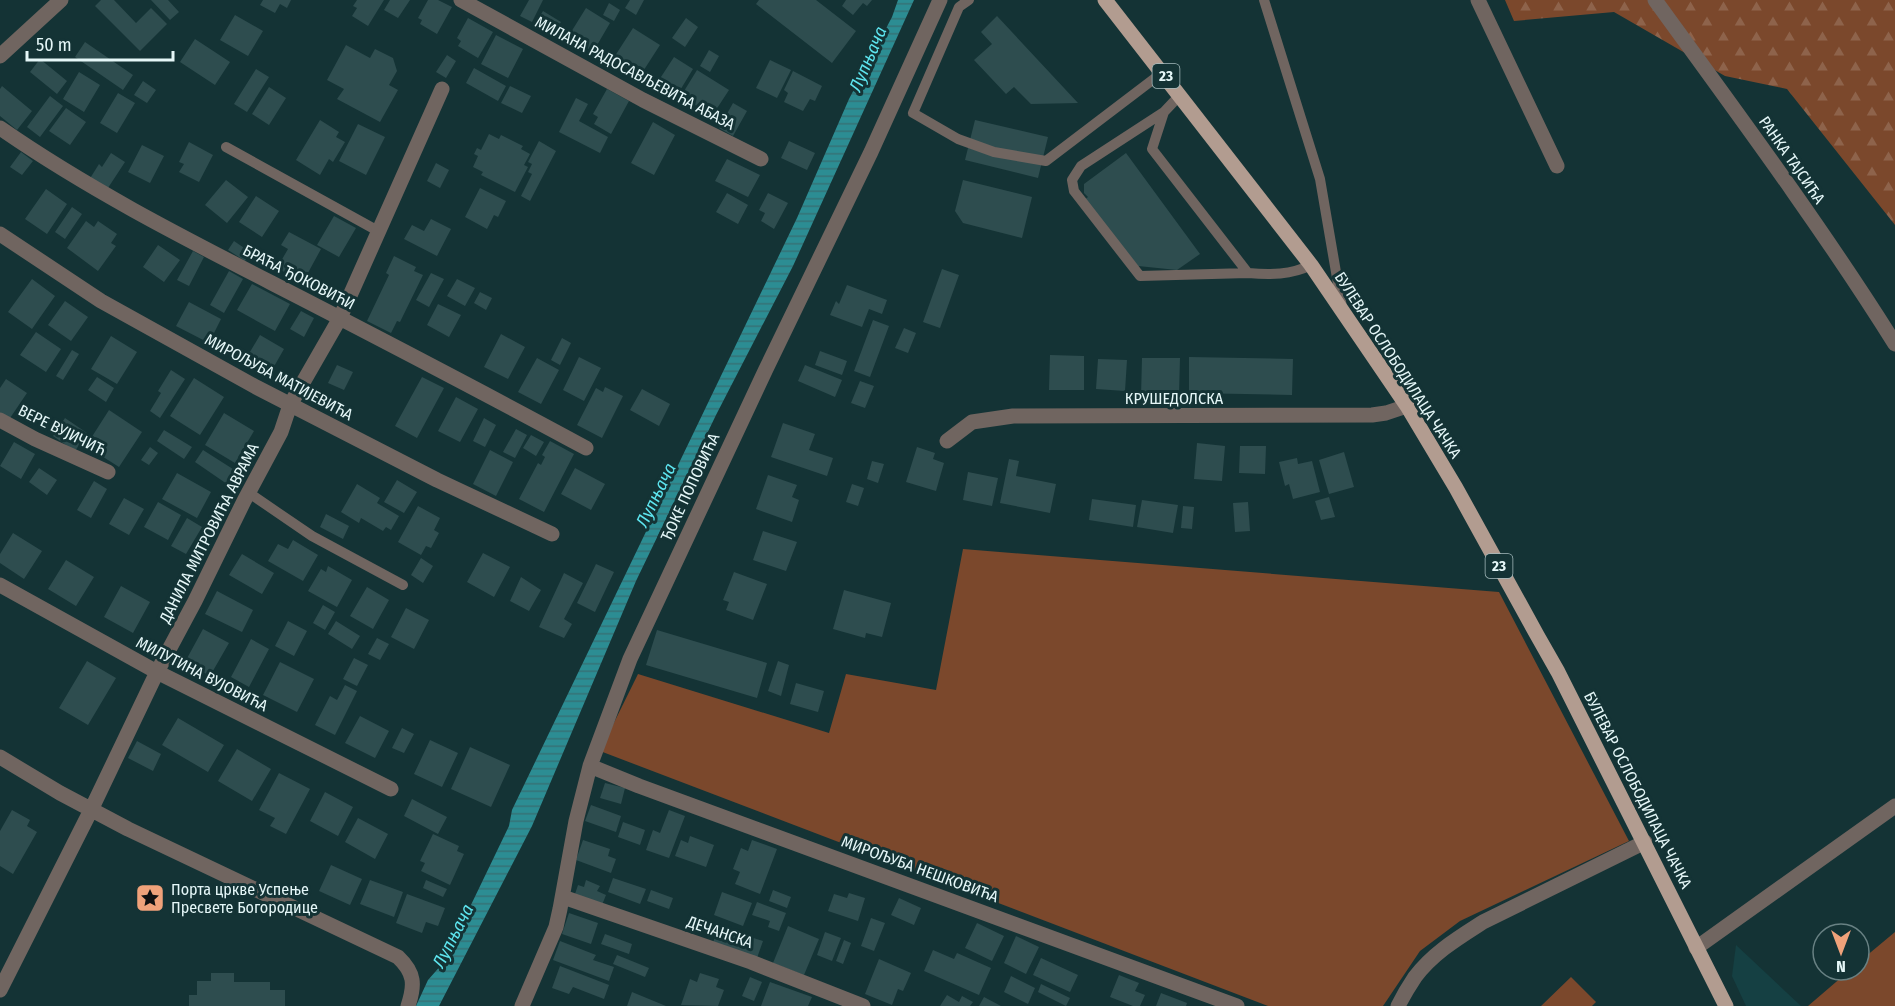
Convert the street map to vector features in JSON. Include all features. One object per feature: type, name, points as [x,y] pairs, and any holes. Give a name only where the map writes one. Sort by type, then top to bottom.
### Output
[{"type":"main road","name":"БУЛЕВАР ОСЛОБОДИЛАЦА ЧАЧКА","points":[[1105,0],[1311,265],[1407,406],[1456,488],[1558,672],[1726,1006]]},
{"type":"street","name":"МИЛАНА РАДОСАВЉЕВИЋА АБАЗА","points":[[461,0],[644,100],[761,159]]},
{"type":"street","name":"ЂОКЕ ПОПОВИЋА","points":[[522,1006],[555,927],[563,897],[576,821],[590,766],[610,708],[647,620],[871,152],[940,0]]},
{"type":"street","points":[[1478,0],[1557,166]]},
{"type":"street","name":"РАНКА ТАЈСИЋА","points":[[1655,0],[1748,128],[1870,304],[1895,344]]},
{"type":"street","points":[[0,56],[59,1]]},
{"type":"street","name":"ДАНИЛА МИТРОВИЋА АВРАМА","points":[[0,990],[91,810],[157,672],[281,432],[290,405],[340,318],[442,88]]},
{"type":"street","name":"БРАЋА ЂОКОВИЋИ","points":[[0,128],[101,193],[163,228],[340,318],[586,448]]},
{"type":"street","name":"МИРОЉУБА МАТИЈЕВИЋА","points":[[0,234],[101,301],[290,405],[437,480],[552,534]]},
{"type":"street","name":"КРУШЕДОЛСКА","points":[[947,441],[972,422],[1013,416],[1372,415],[1407,406]]},
{"type":"street","name":"ВЕРЕ ВУЈИЧИЋ","points":[[0,420],[35,439],[108,472]]},
{"type":"street","name":"МИЛУТИНА ВУЈОВИЋА","points":[[0,585],[157,672],[391,789]]},
{"type":"street","points":[[0,757],[91,810],[398,957],[411,972],[413,990],[408,1006]]},
{"type":"street","name":"МИРОЉУБА НЕШКОВИЋА","points":[[590,766],[1237,1006]]},
{"type":"street","points":[[1696,948],[1895,806]]},
{"type":"street","points":[[1398,1006],[1415,977],[1431,959],[1466,933],[1492,917],[1645,842]]},
{"type":"street","name":"ДЕЧАНСКА","points":[[563,897],[751,962],[863,1006]]},
{"type":"lane","points":[[969,0],[959,8],[913,113],[958,139],[994,152],[1046,161],[1163,72]]},
{"type":"lane","points":[[1264,0],[1320,179],[1343,314]]},
{"type":"lane","points":[[1180,95],[1164,112],[1081,166],[1072,180],[1074,191],[1140,276],[1281,274],[1311,265]]},
{"type":"lane","points":[[1164,112],[1152,149],[1248,273]]},
{"type":"lane","points":[[226,147],[378,231]]},
{"type":"lane","points":[[249,493],[312,536],[403,585]]},
{"type":"shaded area","points":[[1736,945],[1801,1006],[1746,1006],[1732,976]]},
{"type":"green space","points":[[1505,0],[1895,0],[1895,225],[1787,89],[1725,76],[1614,12],[1514,21]]},
{"type":"green space","points":[[963,549],[1499,592],[1629,841],[1460,921],[1420,951],[1383,1006],[1268,1006],[600,751],[638,674],[829,733],[846,674],[936,690]]},
{"type":"green space","points":[[1895,932],[1895,1006],[1808,1006],[1836,982],[1871,982],[1871,952]]},
{"type":"green space","points":[[1571,977],[1596,1002],[1592,1006],[1541,1006]]},
{"type":"water","points":[[898,0],[914,0],[793,266],[716,415],[636,581],[532,826],[439,1006],[416,1006],[428,980],[443,963],[509,826],[512,810],[797,218],[849,99],[892,17]]},
{"type":"building","points":[[101,0],[114,0],[136,23],[151,8],[167,24],[140,51],[95,6]]},
{"type":"building","points":[[151,0],[168,0],[179,12],[170,20]]},
{"type":"building","points":[[263,0],[291,0],[287,8],[280,4],[275,13],[260,5]]},
{"type":"building","points":[[357,0],[384,0],[368,26],[352,16],[357,8],[353,6]]},
{"type":"building","points":[[390,0],[410,0],[398,18],[384,10]]},
{"type":"building","points":[[428,0],[438,0],[452,7],[437,34],[420,24],[422,20],[418,18]]},
{"type":"building","points":[[529,0],[543,0],[532,22],[520,16]]},
{"type":"building","points":[[630,0],[644,0],[636,15],[625,8]]},
{"type":"building","points":[[759,0],[816,0],[856,31],[832,63],[756,4]]},
{"type":"building","points":[[846,0],[872,0],[867,6],[863,3],[853,15],[842,6]]},
{"type":"building","points":[[609,3],[620,10],[614,21],[603,15]]},
{"type":"building","points":[[586,8],[610,23],[593,52],[568,37]]},
{"type":"building","points":[[543,11],[561,22],[553,35],[535,24]]},
{"type":"building","points":[[235,15],[263,31],[248,56],[220,40]]},
{"type":"building","points":[[997,16],[1078,103],[1031,104],[1014,87],[1006,94],[974,60],[992,44],[981,32]]},
{"type":"building","points":[[468,18],[493,32],[478,58],[458,46],[461,41],[457,38]]},
{"type":"building","points":[[686,18],[698,27],[685,47],[672,38]]},
{"type":"building","points":[[633,28],[660,45],[640,76],[613,59]]},
{"type":"building","points":[[496,35],[523,49],[508,78],[481,64]]},
{"type":"building","points":[[195,39],[230,62],[215,85],[180,62]]},
{"type":"building","points":[[85,42],[133,75],[123,90],[75,57]]},
{"type":"building","points":[[346,45],[370,58],[375,49],[393,58],[397,71],[389,85],[398,90],[380,122],[337,99],[344,89],[327,80]]},
{"type":"building","points":[[709,50],[719,56],[710,72],[700,66]]},
{"type":"building","points":[[447,55],[456,61],[446,78],[436,72]]},
{"type":"building","points":[[674,57],[693,69],[679,92],[659,80]]},
{"type":"building","points":[[40,59],[67,81],[57,94],[30,72]]},
{"type":"building","points":[[770,60],[791,70],[777,98],[756,88]]},
{"type":"building","points":[[474,68],[506,86],[498,101],[466,83]]},
{"type":"building","points":[[256,69],[269,77],[247,112],[234,104]]},
{"type":"building","points":[[697,70],[729,90],[712,116],[681,96]]},
{"type":"building","points":[[793,71],[822,86],[815,101],[810,99],[803,111],[784,102],[788,93],[784,90]]},
{"type":"building","points":[[79,72],[100,85],[84,112],[63,99]]},
{"type":"building","points":[[143,81],[156,90],[147,103],[134,95]]},
{"type":"building","points":[[2,86],[32,111],[17,130],[0,116]]},
{"type":"building","points":[[510,86],[531,96],[522,113],[501,103]]},
{"type":"building","points":[[269,87],[286,98],[269,125],[252,114]]},
{"type":"building","points":[[607,89],[629,101],[611,134],[594,124],[598,117],[593,114]]},
{"type":"building","points":[[118,93],[135,103],[117,133],[100,123]]},
{"type":"building","points":[[50,96],[63,106],[40,137],[27,127]]},
{"type":"building","points":[[576,98],[588,104],[579,121],[608,137],[600,153],[559,132]]},
{"type":"building","points":[[733,103],[747,111],[733,136],[719,128]]},
{"type":"building","points":[[66,108],[86,122],[70,145],[49,131]]},
{"type":"building","points":[[320,120],[339,132],[336,137],[345,142],[333,162],[329,159],[320,175],[296,160]]},
{"type":"building","points":[[975,120],[1048,137],[1038,178],[965,160]]},
{"type":"building","points":[[653,122],[675,135],[654,175],[631,163]]},
{"type":"building","points":[[358,124],[385,137],[366,175],[339,161]]},
{"type":"building","points":[[489,134],[499,139],[501,135],[523,146],[521,149],[530,154],[524,165],[528,167],[515,192],[481,175],[483,172],[473,167],[478,156],[474,154],[477,148],[481,150]]},
{"type":"building","points":[[539,141],[556,151],[530,201],[521,196],[532,174],[528,172],[532,164],[528,162]]},
{"type":"building","points":[[789,141],[815,153],[807,170],[781,158]]},
{"type":"building","points":[[189,142],[213,155],[199,182],[179,172],[184,164],[179,162]]},
{"type":"building","points":[[142,145],[164,156],[150,183],[128,172]]},
{"type":"building","points":[[21,152],[33,161],[22,175],[10,167]]},
{"type":"building","points":[[111,153],[125,162],[106,191],[89,180],[99,164],[102,167]]},
{"type":"building","points":[[1126,153],[1200,254],[1177,270],[1138,266],[1084,200],[1088,197],[1084,193],[1084,184]]},
{"type":"building","points":[[727,159],[760,175],[748,197],[715,181]]},
{"type":"building","points":[[436,163],[449,170],[440,188],[427,181]]},
{"type":"building","points":[[226,180],[248,197],[227,223],[205,205]]},
{"type":"building","points":[[963,180],[1032,197],[1022,238],[963,223],[955,211]]},
{"type":"building","points":[[480,188],[506,201],[498,217],[494,215],[487,229],[465,217]]},
{"type":"building","points":[[46,189],[67,204],[47,234],[25,219]]},
{"type":"building","points":[[727,193],[748,205],[738,224],[716,212]]},
{"type":"building","points":[[768,193],[788,203],[774,229],[761,221],[765,213],[759,210]]},
{"type":"building","points":[[256,196],[279,211],[262,237],[239,222]]},
{"type":"building","points":[[72,207],[82,214],[65,239],[55,232]]},
{"type":"building","points":[[334,216],[356,228],[339,257],[317,245]]},
{"type":"building","points":[[431,219],[451,229],[437,256],[404,239],[412,225],[424,231]]},
{"type":"building","points":[[86,221],[94,227],[98,221],[117,234],[111,243],[116,246],[98,271],[67,248]]},
{"type":"building","points":[[289,232],[321,249],[303,282],[277,268],[288,249],[281,245]]},
{"type":"building","points":[[234,241],[250,252],[245,261],[228,250]]},
{"type":"building","points":[[158,245],[180,260],[164,282],[143,267]]},
{"type":"building","points":[[193,251],[204,257],[189,286],[177,280]]},
{"type":"building","points":[[394,256],[416,267],[414,271],[423,275],[400,322],[397,321],[391,333],[367,321],[389,275],[386,273]]},
{"type":"building","points":[[942,269],[959,275],[940,328],[923,322]]},
{"type":"building","points":[[229,271],[243,279],[224,313],[210,305]]},
{"type":"building","points":[[431,273],[444,279],[429,307],[416,300]]},
{"type":"building","points":[[32,279],[55,296],[32,329],[8,312]]},
{"type":"building","points":[[457,279],[475,288],[465,306],[447,296]]},
{"type":"building","points":[[252,284],[290,304],[275,331],[237,310]]},
{"type":"building","points":[[847,285],[887,300],[882,314],[869,309],[862,327],[830,315],[836,301],[839,304]]},
{"type":"building","points":[[480,292],[492,298],[486,310],[474,303]]},
{"type":"building","points":[[65,301],[88,317],[71,341],[48,325]]},
{"type":"building","points":[[189,302],[221,319],[209,343],[176,326]]},
{"type":"building","points":[[438,304],[461,315],[449,337],[427,325]]},
{"type":"building","points":[[301,311],[314,318],[304,337],[290,329]]},
{"type":"building","points":[[873,320],[889,326],[870,377],[854,371]]},
{"type":"building","points":[[904,328],[916,333],[908,353],[895,348]]},
{"type":"building","points":[[36,332],[61,349],[46,372],[20,355]]},
{"type":"building","points":[[501,334],[525,347],[508,379],[484,367]]},
{"type":"building","points":[[260,335],[284,349],[268,377],[244,362]]},
{"type":"building","points":[[111,336],[137,352],[117,384],[91,369]]},
{"type":"building","points":[[562,338],[571,343],[560,365],[551,360]]},
{"type":"building","points":[[72,350],[79,354],[63,380],[56,376]]},
{"type":"building","points":[[820,351],[847,361],[842,375],[815,365]]},
{"type":"building","points":[[1050,355],[1084,356],[1084,390],[1049,390]]},
{"type":"building","points":[[579,357],[601,368],[584,401],[563,390]]},
{"type":"building","points":[[1189,357],[1293,359],[1292,395],[1189,393]]},
{"type":"building","points":[[537,358],[559,370],[541,404],[518,392]]},
{"type":"building","points":[[1142,358],[1180,358],[1179,396],[1141,396]]},
{"type":"building","points":[[1098,359],[1127,360],[1125,391],[1096,389]]},
{"type":"building","points":[[337,365],[353,372],[344,390],[328,383]]},
{"type":"building","points":[[805,365],[842,380],[835,397],[798,381]]},
{"type":"building","points":[[171,370],[185,379],[160,418],[150,411],[161,393],[158,391]]},
{"type":"building","points":[[97,377],[114,388],[106,402],[88,390]]},
{"type":"building","points":[[422,377],[444,388],[417,438],[395,426]]},
{"type":"building","points":[[194,378],[224,397],[200,435],[170,416]]},
{"type":"building","points":[[6,379],[27,393],[8,421],[0,416],[0,388]]},
{"type":"building","points":[[860,381],[874,386],[865,408],[851,403]]},
{"type":"building","points":[[605,387],[623,396],[602,438],[577,425],[596,388],[603,392]]},
{"type":"building","points":[[642,389],[670,404],[659,426],[630,410]]},
{"type":"building","points":[[456,397],[478,409],[460,442],[438,431]]},
{"type":"building","points":[[109,410],[142,432],[119,467],[86,446]]},
{"type":"building","points":[[224,413],[254,431],[235,463],[205,445]]},
{"type":"building","points":[[65,418],[87,433],[75,451],[53,436]]},
{"type":"building","points":[[484,418],[496,425],[485,447],[473,441]]},
{"type":"building","points":[[783,423],[815,434],[809,450],[833,458],[827,476],[771,457]]},
{"type":"building","points":[[516,429],[527,435],[515,458],[503,452]]},
{"type":"building","points":[[164,430],[192,447],[184,459],[157,441]]},
{"type":"building","points":[[531,435],[544,442],[536,456],[523,448]]},
{"type":"building","points":[[550,441],[574,454],[544,512],[519,499],[538,463],[541,465],[545,457],[542,455]]},
{"type":"building","points":[[14,442],[35,454],[21,479],[0,466]]},
{"type":"building","points":[[1197,443],[1225,446],[1222,481],[1194,479]]},
{"type":"building","points":[[1240,446],[1266,446],[1265,474],[1239,473]]},
{"type":"building","points":[[150,447],[158,453],[149,465],[141,460]]},
{"type":"building","points":[[917,447],[935,453],[933,459],[944,463],[936,491],[906,482]]},
{"type":"building","points":[[203,450],[236,471],[227,484],[195,462]]},
{"type":"building","points":[[490,450],[513,462],[496,496],[473,484]]},
{"type":"building","points":[[1344,452],[1354,487],[1329,494],[1319,460]]},
{"type":"building","points":[[1297,458],[1298,464],[1312,461],[1320,492],[1293,499],[1289,484],[1285,486],[1279,462]]},
{"type":"building","points":[[1009,459],[1019,461],[1016,476],[1056,484],[1050,513],[1000,503]]},
{"type":"building","points":[[872,461],[884,464],[878,483],[867,479]]},
{"type":"building","points":[[39,468],[57,480],[47,495],[29,482]]},
{"type":"building","points":[[575,468],[605,484],[591,510],[561,494]]},
{"type":"building","points":[[968,472],[998,478],[992,506],[963,500]]},
{"type":"building","points":[[177,473],[211,492],[197,518],[162,499]]},
{"type":"building","points":[[768,475],[797,485],[792,497],[799,500],[792,522],[756,509]]},
{"type":"building","points":[[397,480],[417,492],[404,513],[384,502]]},
{"type":"building","points":[[94,481],[107,489],[91,518],[77,510]]},
{"type":"building","points":[[357,484],[380,498],[377,503],[399,516],[391,530],[386,527],[383,531],[361,518],[359,523],[341,512]]},
{"type":"building","points":[[852,484],[864,488],[858,506],[846,502]]},
{"type":"building","points":[[1329,497],[1335,517],[1321,520],[1315,501]]},
{"type":"building","points":[[124,498],[144,509],[129,535],[109,524]]},
{"type":"building","points":[[1092,499],[1136,505],[1133,527],[1089,520]]},
{"type":"building","points":[[1142,500],[1178,505],[1173,533],[1137,527]]},
{"type":"building","points":[[158,502],[181,515],[168,540],[144,527]]},
{"type":"building","points":[[1248,502],[1250,531],[1235,532],[1233,503]]},
{"type":"building","points":[[418,506],[440,518],[434,530],[439,533],[431,548],[426,546],[421,555],[398,542]]},
{"type":"building","points":[[1183,506],[1194,507],[1192,529],[1181,528]]},
{"type":"building","points":[[326,514],[349,526],[343,539],[320,527]]},
{"type":"building","points":[[187,518],[202,527],[186,554],[171,546]]},
{"type":"building","points":[[763,531],[797,542],[786,571],[753,560]]},
{"type":"building","points":[[13,533],[42,551],[24,579],[0,563],[0,554]]},
{"type":"building","points":[[293,540],[318,555],[303,581],[268,561],[278,544],[288,549]]},
{"type":"building","points":[[483,553],[510,567],[494,597],[467,582]]},
{"type":"building","points":[[242,554],[274,573],[262,594],[229,575]]},
{"type":"building","points":[[421,558],[433,566],[423,583],[411,575]]},
{"type":"building","points":[[66,560],[94,577],[76,606],[48,589]]},
{"type":"building","points":[[596,564],[614,572],[595,612],[577,603]]},
{"type":"building","points":[[328,566],[352,580],[337,607],[308,591],[321,569],[326,572]]},
{"type":"building","points":[[734,572],[767,584],[753,620],[726,610],[729,602],[723,600]]},
{"type":"building","points":[[564,573],[583,583],[564,619],[572,624],[564,638],[539,627]]},
{"type":"building","points":[[521,577],[541,590],[529,611],[510,601]]},
{"type":"building","points":[[121,586],[150,602],[133,633],[104,617]]},
{"type":"building","points":[[367,587],[389,600],[373,629],[350,616]]},
{"type":"building","points":[[844,590],[891,603],[882,637],[866,633],[865,638],[833,629]]},
{"type":"building","points":[[217,591],[253,610],[242,632],[205,614]]},
{"type":"building","points":[[323,605],[335,612],[325,630],[313,623]]},
{"type":"building","points":[[406,608],[429,620],[414,649],[391,637]]},
{"type":"building","points":[[288,621],[307,631],[294,656],[275,646]]},
{"type":"building","points":[[336,621],[360,636],[352,649],[328,634]]},
{"type":"building","points":[[203,629],[229,643],[210,676],[185,662]]},
{"type":"building","points":[[657,630],[767,663],[757,698],[646,665]]},
{"type":"building","points":[[377,638],[389,644],[380,660],[368,654]]},
{"type":"building","points":[[251,639],[269,649],[249,687],[231,677]]},
{"type":"building","points":[[354,658],[368,665],[357,686],[343,679]]},
{"type":"building","points":[[87,661],[116,678],[88,725],[59,708]]},
{"type":"building","points":[[778,661],[789,665],[781,696],[768,691]]},
{"type":"building","points":[[280,662],[314,679],[297,712],[263,695]]},
{"type":"building","points":[[796,683],[824,691],[818,712],[790,704]]},
{"type":"building","points":[[345,685],[357,691],[335,735],[315,725],[330,696],[337,700]]},
{"type":"building","points":[[360,716],[389,731],[375,758],[345,743]]},
{"type":"building","points":[[178,718],[224,745],[208,772],[162,745]]},
{"type":"building","points":[[402,728],[414,734],[404,753],[392,748]]},
{"type":"building","points":[[430,740],[458,753],[442,787],[414,774]]},
{"type":"building","points":[[137,741],[161,754],[153,771],[128,758]]},
{"type":"building","points":[[470,747],[510,765],[491,807],[451,789]]},
{"type":"building","points":[[237,749],[271,769],[252,801],[218,781]]},
{"type":"building","points":[[279,773],[310,789],[286,834],[270,826],[275,818],[259,810]]},
{"type":"building","points":[[605,783],[625,788],[621,804],[600,798]]},
{"type":"building","points":[[325,792],[353,807],[338,836],[310,821]]},
{"type":"building","points":[[412,799],[447,817],[438,834],[404,816]]},
{"type":"building","points":[[591,805],[621,816],[616,832],[585,821]]},
{"type":"building","points":[[12,810],[30,820],[27,826],[37,832],[13,874],[0,866],[0,831]]},
{"type":"building","points":[[669,810],[685,816],[669,858],[646,850],[653,830],[660,833]]},
{"type":"building","points":[[358,818],[388,834],[375,859],[345,842]]},
{"type":"building","points":[[623,822],[645,830],[640,845],[618,837]]},
{"type":"building","points":[[433,834],[459,846],[457,851],[464,854],[450,885],[421,871],[425,863],[420,861]]},
{"type":"building","points":[[690,836],[714,845],[706,867],[675,856],[681,840],[688,843]]},
{"type":"building","points":[[583,840],[610,849],[608,856],[616,859],[611,873],[576,860]]},
{"type":"building","points":[[752,840],[777,849],[760,894],[735,884],[740,872],[733,869],[741,848],[748,851]]},
{"type":"building","points":[[331,865],[362,879],[350,905],[319,891]]},
{"type":"building","points":[[613,878],[646,889],[640,904],[608,892]]},
{"type":"building","points":[[370,880],[403,892],[394,917],[360,904]]},
{"type":"building","points":[[426,880],[447,889],[443,897],[423,888]]},
{"type":"building","points":[[586,880],[600,886],[597,891],[606,895],[602,905],[575,894],[578,885],[584,887]]},
{"type":"building","points":[[651,890],[673,898],[669,909],[647,901]]},
{"type":"building","points":[[773,890],[791,897],[787,908],[769,901]]},
{"type":"building","points":[[722,892],[752,903],[743,926],[714,915]]},
{"type":"building","points":[[849,893],[865,898],[858,921],[828,911],[834,894],[847,898]]},
{"type":"building","points":[[407,894],[445,908],[438,926],[426,922],[422,933],[396,923]]},
{"type":"building","points":[[899,898],[921,908],[914,925],[891,915]]},
{"type":"building","points":[[757,902],[786,913],[779,931],[768,927],[770,921],[752,915]]},
{"type":"building","points":[[569,913],[598,923],[591,944],[562,934]]},
{"type":"building","points":[[871,918],[885,923],[874,951],[861,946]]},
{"type":"building","points":[[977,923],[1004,936],[992,961],[965,948]]},
{"type":"building","points":[[788,926],[819,939],[804,975],[773,963]]},
{"type":"building","points":[[718,927],[763,941],[757,958],[713,943]]},
{"type":"building","points":[[825,932],[841,938],[832,961],[817,955]]},
{"type":"building","points":[[605,934],[632,944],[629,954],[601,944]]},
{"type":"building","points":[[1016,936],[1039,947],[1026,974],[1004,963]]},
{"type":"building","points":[[844,940],[851,943],[843,964],[836,961]]},
{"type":"building","points":[[560,941],[596,955],[593,960],[614,967],[609,981],[553,960]]},
{"type":"building","points":[[933,950],[954,959],[957,953],[991,968],[979,995],[924,971]]},
{"type":"building","points":[[617,955],[649,968],[645,977],[613,964]]},
{"type":"building","points":[[1041,958],[1078,975],[1070,992],[1033,975]]},
{"type":"building","points":[[879,959],[911,973],[903,991],[898,989],[892,1005],[865,994]]},
{"type":"building","points":[[560,966],[609,985],[604,999],[573,987],[569,994],[552,988]]},
{"type":"building","points":[[211,973],[234,973],[234,982],[270,982],[270,990],[285,990],[285,1006],[189,1006],[189,995],[197,995],[197,981],[211,981]]},
{"type":"building","points":[[700,973],[719,979],[716,987],[724,990],[718,1006],[681,1005],[690,979],[697,982]]},
{"type":"building","points":[[1119,975],[1139,983],[1135,991],[1145,995],[1140,1006],[1133,1006],[1110,997]]},
{"type":"building","points":[[1011,976],[1035,988],[1028,1004],[1004,992]]},
{"type":"building","points":[[750,977],[762,982],[754,1001],[742,996]]},
{"type":"building","points":[[770,982],[812,997],[808,1006],[761,1006]]},
{"type":"building","points":[[1041,984],[1070,998],[1066,1006],[1038,992]]},
{"type":"building","points":[[632,992],[666,1006],[627,1006]]},
{"type":"building","points":[[1161,993],[1187,1003],[1186,1006],[1156,1006]]},
{"type":"building","points":[[947,995],[959,1002],[962,996],[973,1002],[970,1006],[940,1006]]},
{"type":"building","points":[[984,997],[1001,1006],[979,1006]]},
{"type":"place","name":"Порта цркве Успење Пресвете Богородице","points":[[150,898]]},
{"type":"water label","name":"Лупњача","points":[[868,59]]},
{"type":"water label","name":"Лупњача","points":[[656,495]]},
{"type":"water label","name":"Лупњача","points":[[453,936]]}]
